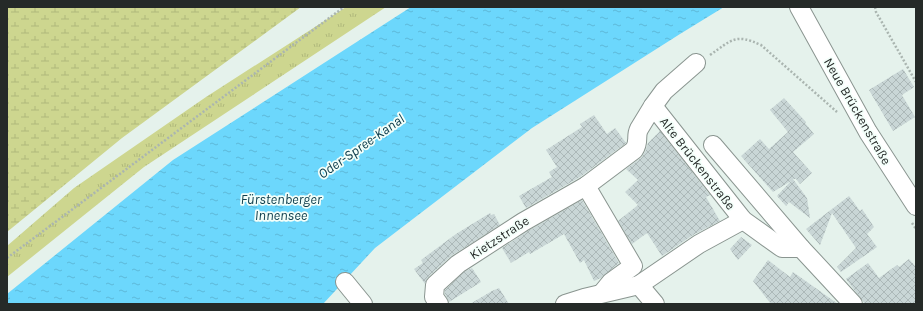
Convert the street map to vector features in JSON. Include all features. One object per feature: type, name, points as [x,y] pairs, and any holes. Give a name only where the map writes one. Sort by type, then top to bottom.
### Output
[{"type":"street","name":"Neue Brückenstraße","points":[[801,11],[868,132],[916,206]]},
{"type":"street","name":"Kietzstraße","points":[[439,304],[434,297],[435,285],[458,264],[523,222],[586,186],[634,150],[638,144],[638,129],[653,106],[664,91],[696,63]]},
{"type":"street","name":"Alte Brückenstraße","points":[[653,106],[743,220],[782,248],[801,248]]},
{"type":"street","name":"Alte Brückenstraße","points":[[713,145],[801,248],[853,304]]},
{"type":"street","points":[[586,186],[633,266],[611,282],[602,293]]},
{"type":"street","name":"Alte Brückenstraße","points":[[639,285],[699,244],[743,220]]},
{"type":"street","points":[[345,282],[363,304]]},
{"type":"street","points":[[565,304],[602,293],[639,285],[655,304]]},
{"type":"path","points":[[7,258],[344,7]]},
{"type":"path","points":[[875,7],[876,12],[916,82]]},
{"type":"path","points":[[696,63],[734,39],[747,38],[761,45],[832,110]]},
{"type":"green space","points":[[7,7],[301,7],[122,138],[7,232]]},
{"type":"green space","points":[[346,7],[386,7],[144,167],[7,277],[7,246],[74,188],[206,97]]},
{"type":"water","name":"Fürstenberger Innensee","points":[[411,7],[724,7],[532,128],[375,248],[323,304],[7,304],[7,294],[173,160]]},
{"type":"building","points":[[903,69],[914,87],[902,95],[915,117],[893,131],[869,90]]},
{"type":"building","points":[[784,98],[806,122],[805,123],[814,134],[793,152],[812,173],[800,184],[796,179],[793,179],[807,198],[810,218],[789,202],[786,206],[777,196],[791,181],[773,192],[741,156],[760,139],[769,149],[788,132],[770,110]]},
{"type":"building","points":[[594,115],[607,134],[615,128],[626,143],[580,177],[526,208],[519,196],[552,177],[549,172],[557,167],[546,150],[582,127],[580,124]]},
{"type":"building","points":[[660,131],[710,195],[706,197],[720,221],[693,235],[662,256],[647,233],[632,244],[618,221],[638,205],[625,192],[638,180],[626,169],[641,158],[648,143]]},
{"type":"building","points":[[849,196],[860,211],[862,209],[874,227],[867,234],[877,247],[841,272],[837,267],[856,248],[832,213],[820,245],[806,229]]},
{"type":"building","points":[[582,200],[619,263],[601,278],[594,281],[584,260],[580,263],[564,234],[530,254],[529,252],[511,263],[502,248],[528,231]]},
{"type":"building","points":[[490,213],[491,215],[494,214],[500,225],[451,256],[428,277],[425,284],[414,269],[423,263],[421,260],[456,234]]},
{"type":"building","points":[[741,237],[752,245],[738,260],[730,249]]},
{"type":"building","points":[[909,259],[916,267],[916,304],[865,304],[846,279],[868,263],[879,278],[897,265],[899,267]]},
{"type":"building","points":[[768,260],[790,277],[793,272],[838,304],[771,304],[753,281]]},
{"type":"building","points":[[472,268],[481,282],[449,302],[445,294],[445,290],[464,272]]},
{"type":"building","points":[[499,288],[509,304],[470,304],[492,291]]},
{"type":"water label","name":"Oder-Spree-Kanal","points":[[361,146]]}]
